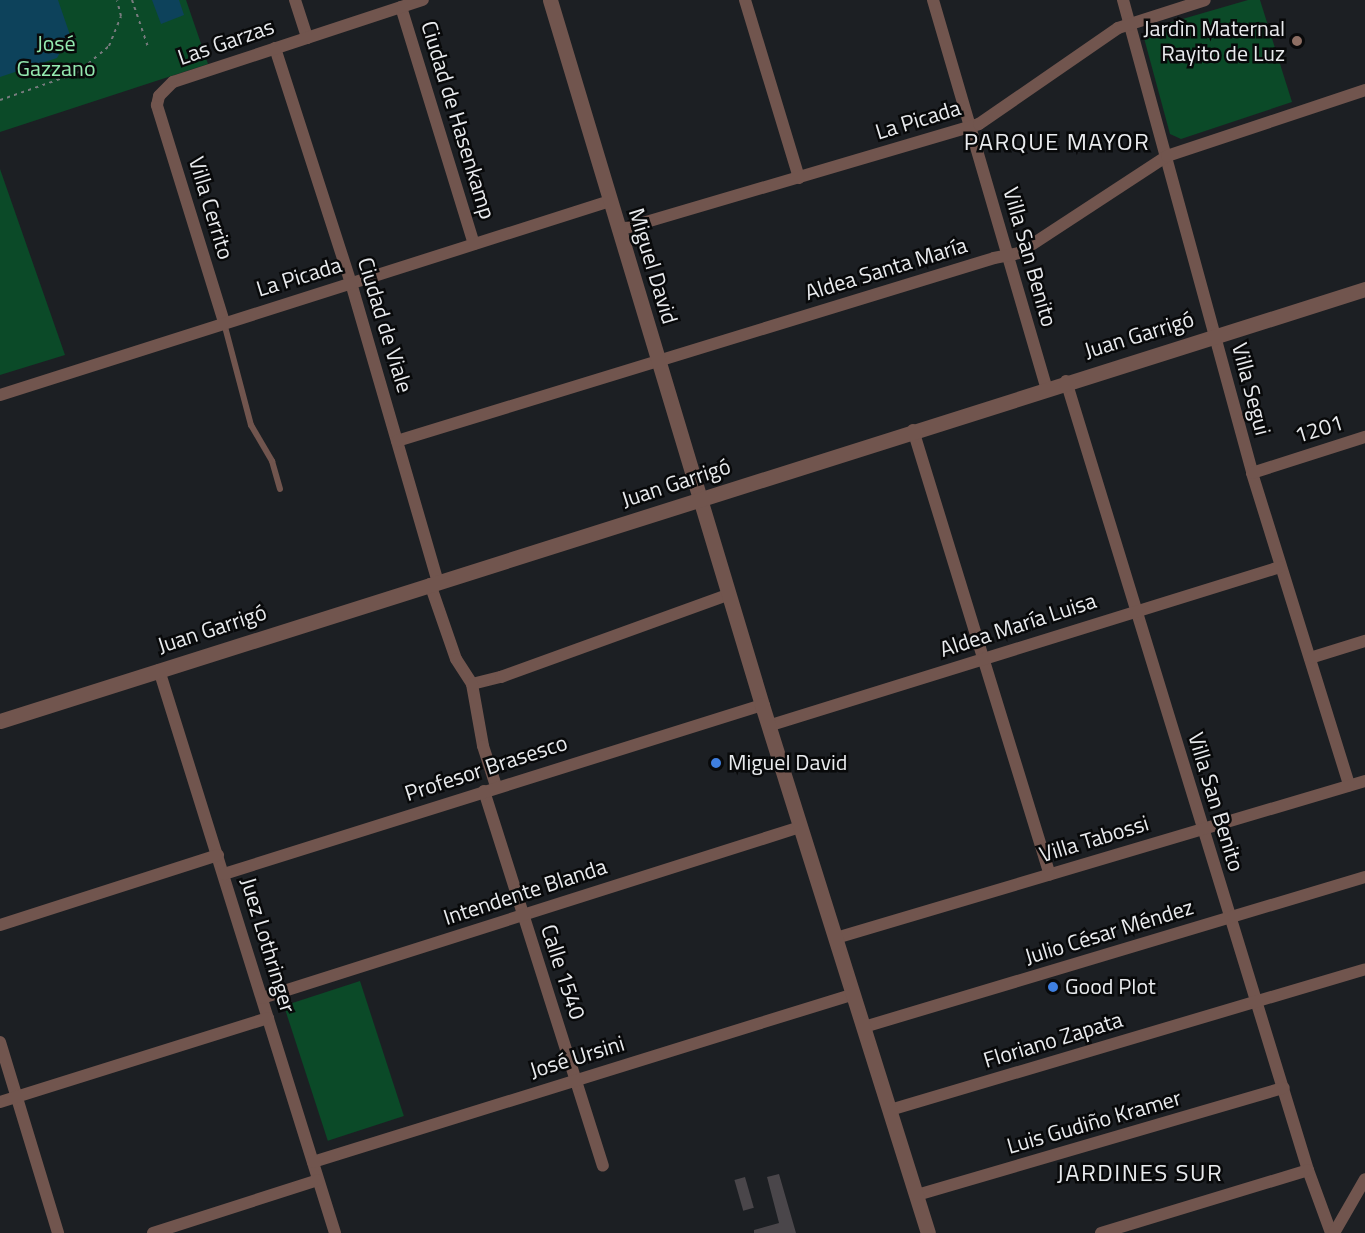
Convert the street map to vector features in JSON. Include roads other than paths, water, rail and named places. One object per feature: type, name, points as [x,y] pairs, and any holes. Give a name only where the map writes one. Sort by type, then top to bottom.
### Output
[{"type":"street","points":[[295,0],[307,38]]},
{"type":"street","name":"Las Garzas","points":[[157,105],[159,96],[173,82],[423,0]]},
{"type":"street","name":"Miguel David","points":[[549,0],[768,726],[928,1233]]},
{"type":"street","points":[[745,0],[799,178]]},
{"type":"street","name":"Villa San Benito","points":[[933,0],[1046,387]]},
{"type":"street","name":"Villa Segui","points":[[1123,0],[1252,473],[1349,785]]},
{"type":"street","name":"La Picada","points":[[619,230],[970,127],[1129,23],[1205,0]]},
{"type":"street","name":"Ciudad de Hasenkamp","points":[[402,7],[474,244]]},
{"type":"street","name":"Ciudad de Viale","points":[[275,48],[351,283],[398,441],[456,659],[472,684]]},
{"type":"street","name":"Aldea Santa María","points":[[398,441],[1008,254],[1031,249],[1167,156],[1365,90]]},
{"type":"street","name":"Villa Cerrito","points":[[157,105],[224,322]]},
{"type":"street","name":"La Picada","points":[[0,395],[610,201]]},
{"type":"street","name":"Juan Garrigó","points":[[0,721],[1046,387],[1365,289]]},
{"type":"street","name":"Villa San Benito","points":[[1066,381],[1308,1170],[1332,1233]]},
{"type":"street","points":[[913,430],[1050,874]]},
{"type":"street","name":"1201","points":[[1252,473],[1365,437]]},
{"type":"street","name":"Aldea María Luisa","points":[[768,726],[1135,610],[1280,567]]},
{"type":"street","points":[[472,684],[513,673],[728,594]]},
{"type":"street","points":[[1310,658],[1365,642]]},
{"type":"street","name":"Juez Lothringer","points":[[159,670],[335,1233]]},
{"type":"street","name":"Calle 1540","points":[[472,684],[490,789],[523,914],[603,1166]]},
{"type":"street","name":"Profesor Brasesco","points":[[224,874],[762,705]]},
{"type":"street","name":"Villa Tabossi","points":[[836,938],[1365,781]]},
{"type":"street","name":"Intendente Blanda","points":[[262,998],[801,827]]},
{"type":"street","points":[[0,926],[218,855]]},
{"type":"street","name":"Julio César Méndez","points":[[864,1027],[1365,877]]},
{"type":"street","name":"Floriano Zapata","points":[[890,1110],[1365,969]]},
{"type":"street","name":"José Ursini","points":[[313,1162],[854,993]]},
{"type":"street","points":[[0,1102],[268,1018]]},
{"type":"street","points":[[0,1042],[58,1233]]},
{"type":"street","name":"Luis Gudiño Kramer","points":[[917,1195],[1284,1088]]},
{"type":"street","points":[[1101,1233],[1308,1170]]},
{"type":"street","points":[[1332,1233],[1365,1179]]},
{"type":"street","points":[[153,1233],[318,1180]]},
{"type":"lane","points":[[224,322],[251,425],[273,461],[280,489]]},
{"type":"water","points":[[0,0],[58,0],[70,35],[57,58],[0,77]]},
{"type":"water","points":[[152,0],[179,0],[184,15],[161,24]]},
{"type":"place","name":"Jardìn Maternal Rayito de Luz","points":[[1297,41]]},
{"type":"place","name":"Miguel David","points":[[716,763]]},
{"type":"place","name":"Good Plot","points":[[1053,987]]},
{"type":"district","name":"PARQUE MAYOR","points":[[1057,142]]},
{"type":"district","name":"JARDINES SUR","points":[[1140,1173]]},
{"type":"park label","name":"José Gazzano","points":[[56,56]]}]
